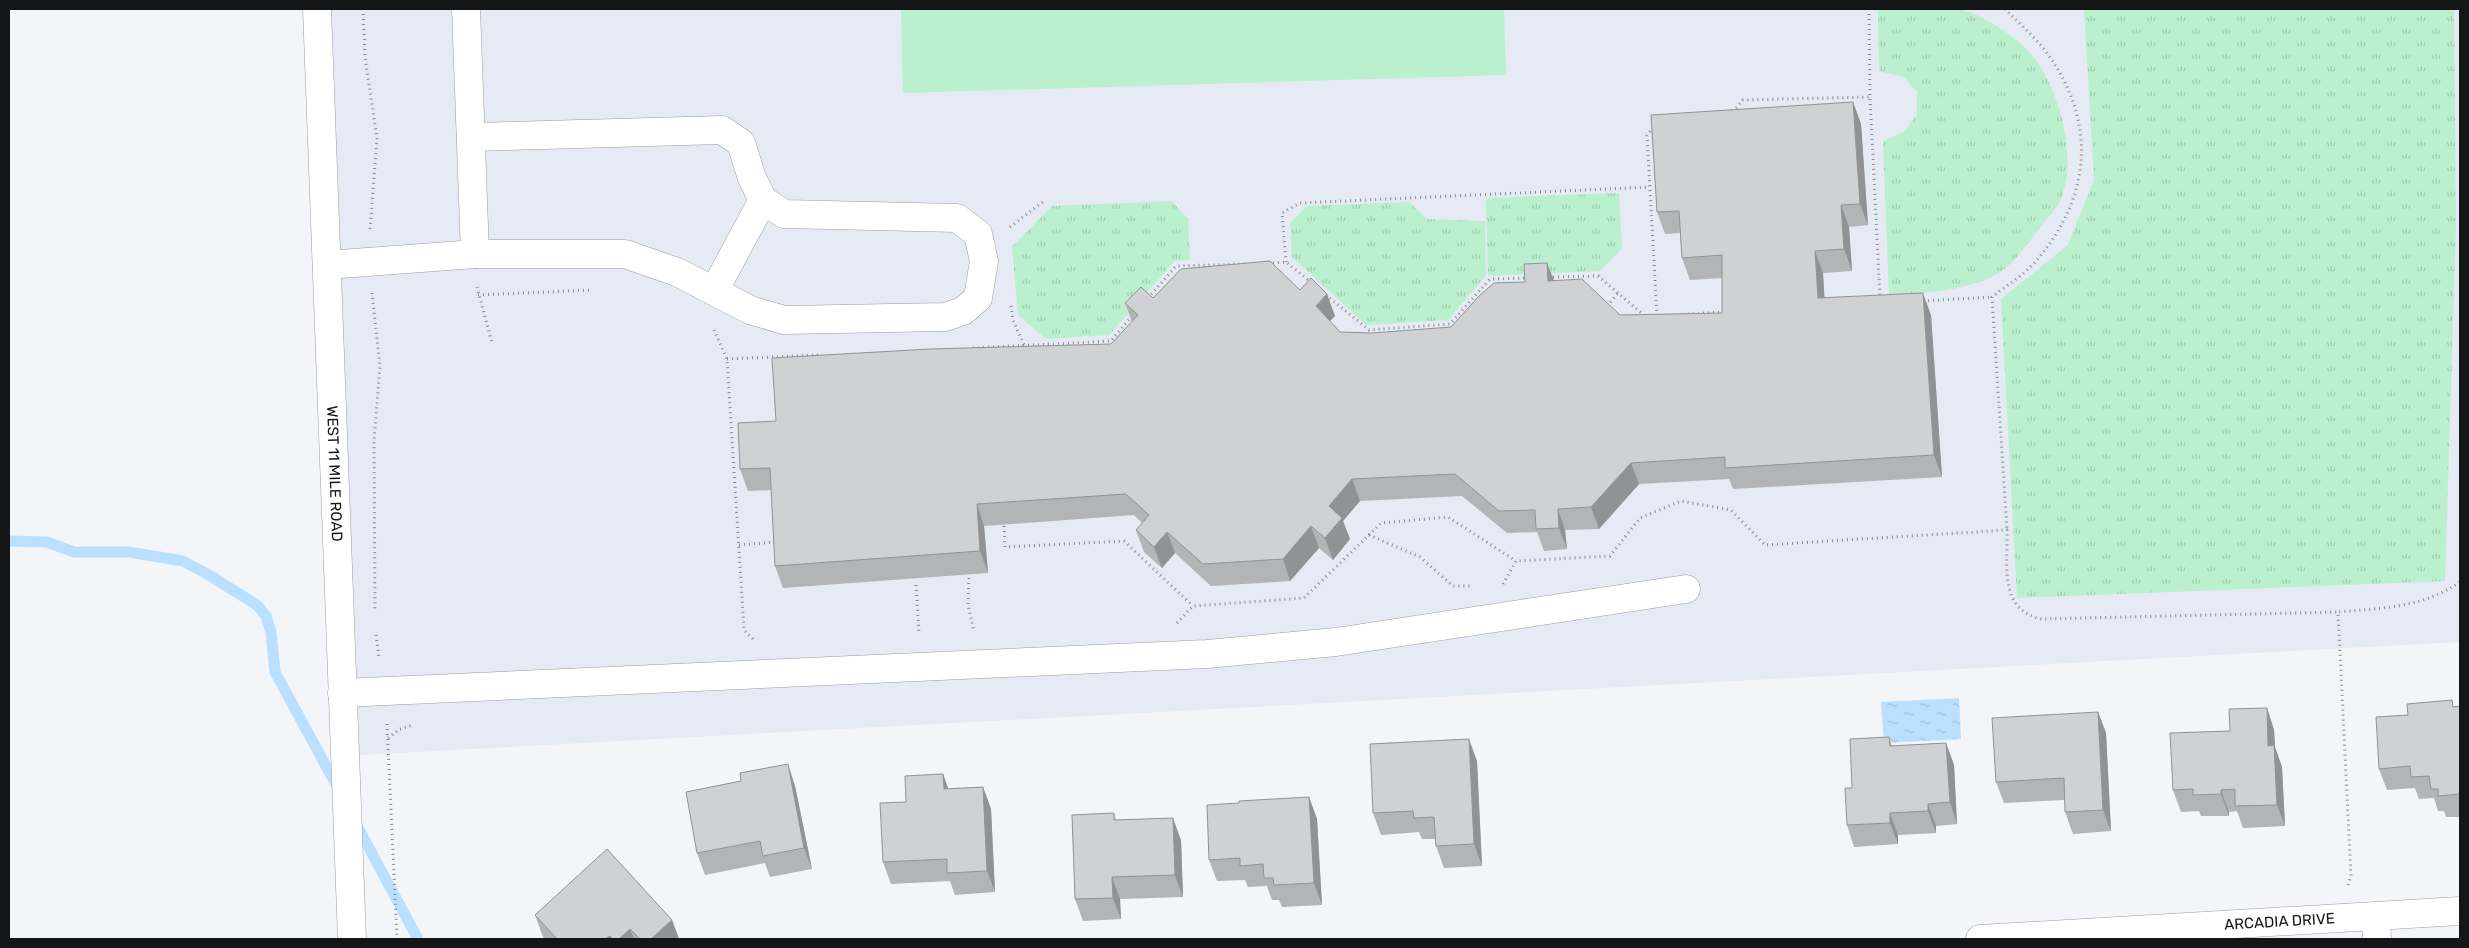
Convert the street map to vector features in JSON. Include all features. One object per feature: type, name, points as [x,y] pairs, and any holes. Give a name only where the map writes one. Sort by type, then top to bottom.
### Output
[{"type":"street","name":"WEST 11 MILE ROAD","points":[[317,9],[352,939]]},
{"type":"street","points":[[466,9],[475,254]]},
{"type":"street","points":[[327,266],[475,254],[625,254],[677,272],[750,310],[784,320],[945,317],[963,312],[978,298],[984,261],[978,234],[957,218],[784,214],[763,200],[752,178],[741,143],[722,130],[470,137]]},
{"type":"street","points":[[714,291],[763,200]]},
{"type":"street","points":[[342,693],[1207,654],[1336,642],[1686,589]]},
{"type":"street","name":"ARCADIA DRIVE","points":[[1980,939],[2340,919],[2376,928],[2460,911]]},
{"type":"path","points":[[363,9],[365,57],[377,139],[370,262],[380,366],[374,440],[375,612]]},
{"type":"path","points":[[1869,9],[1870,97],[1881,303]]},
{"type":"path","points":[[1918,301],[1992,297],[2036,261],[2052,240],[2076,193],[2082,165],[2081,128],[2068,89],[2046,52],[2005,9]]},
{"type":"path","points":[[1732,113],[1744,100],[1870,97]]},
{"type":"path","points":[[1657,316],[1646,136],[1651,128],[1659,124]]},
{"type":"path","points":[[1286,262],[1282,213],[1300,203],[1650,187]]},
{"type":"path","points":[[475,254],[478,295],[492,343]]},
{"type":"path","points":[[1259,263],[1286,262],[1316,287]]},
{"type":"path","points":[[1144,304],[1176,266],[1250,263]]},
{"type":"path","points":[[1542,277],[1598,276],[1644,316],[1667,315]]},
{"type":"path","points":[[1324,293],[1369,330],[1434,326],[1450,324],[1490,280],[1533,278]]},
{"type":"path","points":[[478,295],[594,290]]},
{"type":"path","points":[[1603,311],[1618,293]]},
{"type":"path","points":[[1992,297],[2007,530],[2008,589],[2017,607],[2028,616],[2035,618],[2338,612],[2410,605],[2450,590],[2460,582]]},
{"type":"path","points":[[1470,302],[1475,307]]},
{"type":"path","points":[[967,348],[1111,341],[1137,311]]},
{"type":"path","points":[[1686,314],[1725,312]]},
{"type":"path","points":[[709,326],[716,332],[727,359],[744,630],[758,644]]},
{"type":"path","points":[[1434,326],[1434,334]]},
{"type":"path","points":[[1378,330],[1378,338]]},
{"type":"path","points":[[1104,341],[1104,350]]},
{"type":"path","points":[[1049,344],[1050,352]]},
{"type":"path","points":[[994,347],[994,354]]},
{"type":"path","points":[[727,359],[823,355]]},
{"type":"path","points":[[1175,625],[1193,606],[1304,598],[1381,523],[1448,517],[1516,561],[1610,556],[1640,518],[1681,501],[1731,510],[1765,545],[2007,530]]},
{"type":"path","points":[[1004,526],[1005,547],[1124,541],[1193,606]]},
{"type":"path","points":[[1369,535],[1420,556],[1453,586],[1482,586]]},
{"type":"path","points":[[739,545],[781,541]]},
{"type":"path","points":[[1501,586],[1516,561]]},
{"type":"path","points":[[969,573],[968,605],[976,640]]},
{"type":"path","points":[[916,584],[920,643]]},
{"type":"path","points":[[2338,612],[2351,876],[2340,919]]},
{"type":"path","points":[[375,631],[384,691],[397,939]]},
{"type":"shaded area","points":[[314,9],[2460,9],[2460,642],[341,756]]},
{"type":"green space","points":[[1945,8],[1971,13],[1983,18],[2020,43],[2038,63],[2054,93],[2060,111],[2067,149],[2065,185],[2060,201],[2015,259],[2003,270],[1977,283],[1952,289],[1889,295],[1883,141],[1904,132],[1917,115],[1917,92],[1904,77],[1879,71],[1878,9]]},
{"type":"green space","points":[[901,9],[1504,9],[1506,75],[903,93]]},
{"type":"green space","points":[[2084,9],[2454,9],[2456,224],[2445,581],[2017,598],[2001,299],[2068,245],[2094,180]]},
{"type":"green space","points":[[1619,193],[1622,248],[1600,271],[1488,276],[1486,198]]},
{"type":"green space","points":[[1172,201],[1188,219],[1190,260],[1175,261],[1109,335],[1046,339],[1018,315],[1012,247],[1052,206]]},
{"type":"green space","points":[[1409,202],[1427,219],[1485,221],[1486,275],[1448,320],[1366,325],[1292,257],[1290,223],[1307,206]]},
{"type":"water","points":[[1959,698],[1961,739],[1884,743],[1881,702]]},
{"type":"building","points":[[1853,102],[1860,204],[1841,205],[1844,249],[1815,251],[1818,298],[1923,293],[1934,455],[1725,468],[1725,457],[1631,463],[1591,507],[1558,509],[1559,528],[1536,529],[1535,510],[1499,511],[1455,474],[1352,479],[1329,506],[1342,518],[1325,538],[1311,526],[1283,559],[1203,564],[1167,532],[1154,547],[1136,530],[1149,515],[1126,494],[977,504],[980,551],[775,566],[770,468],[740,469],[738,423],[776,421],[772,358],[930,349],[1111,344],[1138,315],[1125,303],[1141,287],[1153,298],[1181,269],[1270,261],[1300,290],[1311,278],[1327,294],[1316,306],[1340,332],[1372,333],[1451,327],[1479,296],[1494,283],[1525,282],[1524,264],[1547,263],[1548,281],[1582,279],[1620,315],[1722,313],[1722,255],[1682,258],[1679,211],[1657,212],[1651,115]]},
{"type":"building","points":[[2452,700],[2453,707],[2460,706],[2460,794],[2438,796],[2438,789],[2431,789],[2429,776],[2411,777],[2410,766],[2379,769],[2376,717],[2408,715],[2407,704]]},
{"type":"building","points":[[2267,708],[2268,746],[2274,745],[2277,805],[2235,806],[2235,789],[2221,790],[2221,794],[2193,795],[2193,789],[2173,790],[2170,733],[2230,731],[2229,709]]},
{"type":"building","points":[[2098,712],[2103,810],[2065,812],[2064,778],[1996,782],[1992,718]]},
{"type":"building","points":[[1889,737],[1890,746],[1946,743],[1950,802],[1928,804],[1928,811],[1890,813],[1890,823],[1847,825],[1845,788],[1852,788],[1850,739]]},
{"type":"building","points":[[1469,739],[1474,844],[1436,846],[1434,817],[1414,818],[1413,811],[1373,813],[1370,744]]},
{"type":"building","points":[[788,764],[804,848],[763,856],[760,841],[697,853],[686,792],[741,781],[740,773]]},
{"type":"building","points":[[943,774],[944,789],[983,787],[987,871],[947,873],[947,859],[883,862],[880,803],[906,802],[905,776]]},
{"type":"building","points":[[1309,797],[1314,883],[1274,885],[1273,878],[1264,878],[1263,864],[1240,866],[1240,858],[1209,860],[1207,805]]},
{"type":"building","points":[[1114,813],[1114,820],[1173,818],[1175,875],[1112,877],[1113,898],[1075,899],[1072,815]]},
{"type":"building","points":[[607,849],[672,920],[651,939],[640,939],[630,929],[619,939],[613,939],[610,936],[605,939],[557,939],[535,915]]},
{"type":"waterway","points":[[9,541],[47,542],[74,552],[129,552],[183,561],[257,605],[266,616],[271,632],[275,672],[339,790]]},
{"type":"waterway","points":[[355,822],[418,939]]}]
